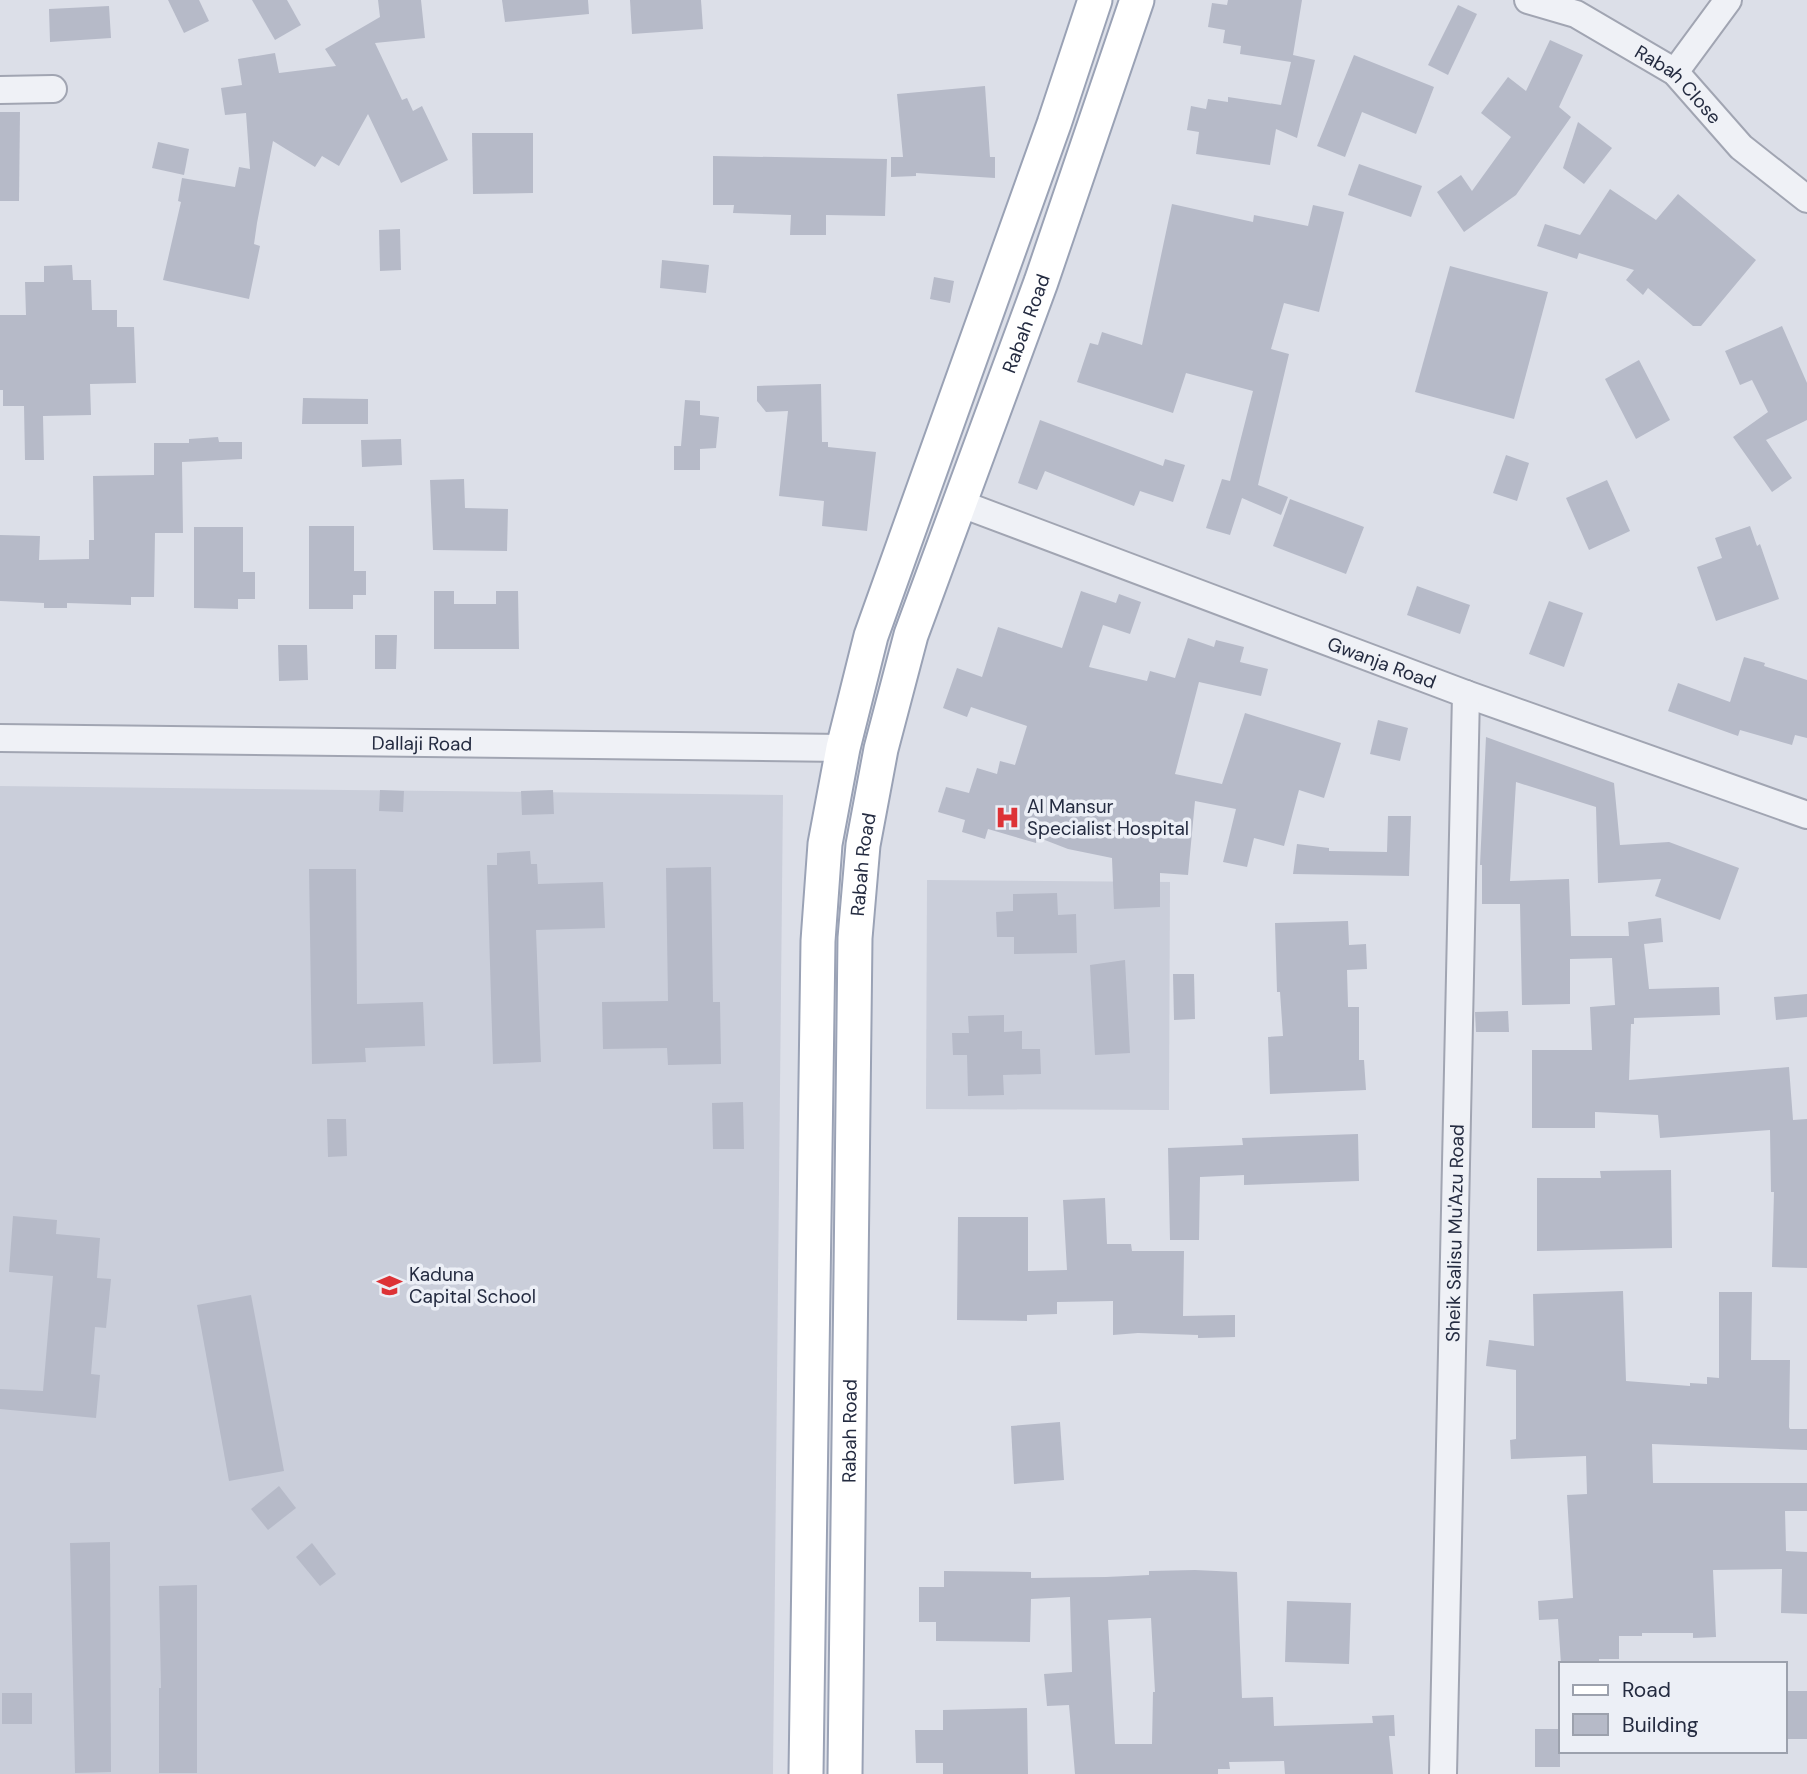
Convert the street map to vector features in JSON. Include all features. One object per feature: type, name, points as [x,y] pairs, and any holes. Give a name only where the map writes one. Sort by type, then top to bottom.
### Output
[{"type":"main road","name":"Rabah Road","points":[[806,1774],[818,941],[825,844],[843,748],[871,636],[1054,124],[1095,0]]},
{"type":"main road","name":"Rabah Road","points":[[845,1774],[855,938],[863,845],[881,749],[911,635],[1041,282],[1137,0]]},
{"type":"street","name":"Rabah Close","points":[[1528,0],[1576,14],[1675,72],[1741,148],[1807,199]]},
{"type":"street","points":[[1675,72],[1728,0]]},
{"type":"street","points":[[0,90],[53,89]]},
{"type":"street","name":"Gwanja Road","points":[[959,503],[1466,694],[1807,815]]},
{"type":"street","name":"Sheik Salisu Mu'Azu Road","points":[[1443,1774],[1466,694]]},
{"type":"street","name":"Dallaji Road","points":[[0,738],[843,748]]},
{"type":"shaded area","name":"Kaduna Capital School","points":[[0,786],[783,795],[773,1774],[0,1774]]},
{"type":"shaded area","points":[[927,880],[1170,882],[1169,1110],[926,1109]]},
{"type":"building","points":[[168,0],[199,0],[209,21],[184,33]]},
{"type":"building","points":[[252,0],[287,0],[301,25],[275,40]]},
{"type":"building","points":[[378,0],[421,0],[425,38],[375,43],[402,100],[407,98],[413,111],[422,106],[448,160],[401,183],[368,114],[339,166],[322,156],[315,167],[273,141],[257,223],[254,244],[260,246],[249,299],[163,280],[181,202],[178,201],[182,178],[235,187],[239,167],[250,169],[246,113],[225,115],[221,88],[242,85],[238,59],[275,53],[279,73],[336,66],[325,49],[380,17]]},
{"type":"building","points":[[502,0],[588,0],[589,14],[505,22]]},
{"type":"building","points":[[630,0],[701,0],[703,29],[632,34]]},
{"type":"building","points":[[1228,0],[1302,0],[1293,55],[1315,60],[1297,138],[1276,129],[1270,165],[1196,154],[1199,132],[1187,130],[1191,106],[1206,109],[1208,99],[1228,102],[1228,97],[1281,105],[1291,62],[1240,54],[1241,46],[1223,43],[1225,30],[1208,27],[1212,3],[1227,5]]},
{"type":"building","points":[[1458,5],[1477,14],[1448,75],[1428,65]]},
{"type":"building","points":[[109,6],[111,38],[50,42],[49,9]]},
{"type":"building","points":[[1550,40],[1583,55],[1559,107],[1571,117],[1516,195],[1464,232],[1437,192],[1461,175],[1472,191],[1511,137],[1481,113],[1508,77],[1526,91]]},
{"type":"building","points":[[1354,55],[1434,87],[1416,134],[1362,112],[1345,157],[1317,146]]},
{"type":"building","points":[[985,86],[990,157],[995,157],[995,178],[916,173],[916,176],[891,177],[891,157],[903,157],[897,94]]},
{"type":"building","points":[[0,112],[20,112],[19,201],[0,201]]},
{"type":"building","points":[[1578,122],[1612,148],[1584,184],[1563,168]]},
{"type":"building","points":[[472,133],[533,133],[533,193],[473,194]]},
{"type":"building","points":[[158,142],[189,149],[184,175],[152,168]]},
{"type":"building","points":[[713,156],[887,159],[885,216],[826,215],[826,235],[790,235],[791,215],[733,213],[734,205],[713,205]]},
{"type":"building","points":[[1359,164],[1422,186],[1411,217],[1348,195]]},
{"type":"building","points":[[1610,189],[1656,220],[1678,194],[1756,260],[1701,326],[1693,326],[1648,288],[1643,295],[1626,280],[1634,270],[1579,253],[1577,259],[1537,246],[1545,224],[1580,235]]},
{"type":"building","points":[[1172,204],[1253,222],[1254,215],[1308,226],[1313,205],[1344,212],[1319,312],[1284,303],[1271,349],[1289,354],[1258,485],[1288,497],[1281,515],[1242,498],[1230,535],[1206,528],[1222,479],[1230,481],[1253,391],[1186,373],[1173,413],[1077,382],[1090,343],[1098,345],[1102,332],[1142,345]]},
{"type":"building","points":[[400,229],[401,270],[380,271],[379,230]]},
{"type":"building","points":[[662,260],[709,265],[706,293],[660,288]]},
{"type":"building","points":[[72,265],[73,280],[91,280],[92,310],[117,310],[117,327],[134,327],[136,383],[90,384],[91,415],[43,416],[44,460],[25,460],[24,406],[3,406],[3,390],[0,390],[0,315],[26,315],[25,282],[44,282],[44,266]]},
{"type":"building","points":[[1450,266],[1548,292],[1514,419],[1415,392]]},
{"type":"building","points":[[934,277],[954,281],[950,303],[930,299]]},
{"type":"building","points":[[1782,326],[1807,383],[1807,420],[1766,440],[1792,478],[1772,492],[1733,437],[1768,412],[1752,380],[1740,385],[1725,351]]},
{"type":"building","points":[[1639,360],[1670,420],[1636,439],[1605,379]]},
{"type":"building","points":[[821,384],[822,442],[828,442],[828,447],[876,452],[867,531],[822,526],[824,501],[779,496],[788,411],[766,412],[757,401],[757,386]]},
{"type":"building","points":[[303,398],[368,399],[368,424],[302,424]]},
{"type":"building","points":[[685,400],[700,401],[700,415],[719,417],[716,448],[700,449],[700,470],[674,470],[674,446],[681,446]]},
{"type":"building","points":[[1040,420],[1163,466],[1165,459],[1185,465],[1173,502],[1140,491],[1134,506],[1045,471],[1037,490],[1018,483]]},
{"type":"building","points":[[218,437],[219,442],[242,442],[242,459],[182,462],[183,533],[155,533],[154,597],[131,597],[131,605],[67,603],[67,608],[44,608],[44,603],[0,601],[0,535],[40,536],[39,560],[89,559],[89,540],[94,540],[93,476],[154,475],[154,443],[189,443],[189,439]]},
{"type":"building","points":[[401,439],[402,465],[362,467],[361,440]]},
{"type":"building","points":[[1506,455],[1529,463],[1517,501],[1493,493]]},
{"type":"building","points":[[464,479],[465,508],[508,509],[507,551],[433,550],[430,480]]},
{"type":"building","points":[[1607,480],[1630,531],[1589,550],[1566,498]]},
{"type":"building","points":[[1290,499],[1364,527],[1346,574],[1273,546]]},
{"type":"building","points":[[309,526],[354,526],[354,571],[366,571],[366,595],[353,595],[353,609],[309,609]]},
{"type":"building","points":[[1750,526],[1757,546],[1760,544],[1779,599],[1716,621],[1697,567],[1722,558],[1715,538]]},
{"type":"building","points":[[194,527],[243,527],[243,572],[255,572],[255,599],[238,599],[238,609],[194,608]]},
{"type":"building","points":[[1417,586],[1470,605],[1460,634],[1407,615]]},
{"type":"building","points":[[434,591],[454,591],[454,604],[496,604],[496,591],[518,591],[519,649],[434,649]]},
{"type":"building","points":[[1081,591],[1116,603],[1119,594],[1141,602],[1130,634],[1103,625],[1089,667],[1147,681],[1150,671],[1175,678],[1188,638],[1214,647],[1216,640],[1244,647],[1240,662],[1268,669],[1261,696],[1199,682],[1175,774],[1222,784],[1245,713],[1341,743],[1324,798],[1299,790],[1284,846],[1254,838],[1247,867],[1223,862],[1236,809],[1195,801],[1188,875],[1160,873],[1160,907],[1114,909],[1112,858],[1068,849],[1037,837],[1036,843],[988,829],[985,839],[962,832],[965,820],[938,812],[946,787],[969,793],[977,768],[997,774],[1000,761],[1015,765],[1027,726],[971,707],[967,717],[943,708],[957,668],[982,677],[998,627],[1062,648]]},
{"type":"building","points":[[1549,601],[1583,613],[1564,667],[1529,654]]},
{"type":"building","points":[[375,635],[397,635],[396,669],[375,669]]},
{"type":"building","points":[[278,645],[307,645],[308,680],[279,681]]},
{"type":"building","points":[[1744,657],[1807,680],[1807,738],[1795,735],[1792,745],[1740,730],[1738,736],[1668,711],[1678,683],[1730,702]]},
{"type":"building","points":[[1378,720],[1408,728],[1400,761],[1370,754]]},
{"type":"building","points":[[1486,737],[1614,783],[1620,845],[1669,842],[1739,868],[1720,920],[1655,896],[1661,879],[1598,883],[1596,807],[1516,782],[1510,881],[1569,879],[1571,936],[1629,936],[1628,922],[1661,918],[1663,942],[1644,944],[1649,989],[1719,987],[1720,1015],[1634,1018],[1634,1024],[1631,1024],[1629,1080],[1789,1067],[1793,1120],[1807,1119],[1807,1268],[1772,1267],[1774,1192],[1771,1192],[1770,1130],[1660,1138],[1658,1115],[1595,1112],[1595,1128],[1532,1128],[1532,1050],[1592,1050],[1590,1007],[1615,1005],[1612,958],[1570,959],[1570,1004],[1522,1005],[1520,904],[1482,904],[1480,865]]},
{"type":"building","points":[[380,790],[404,791],[403,812],[379,811]]},
{"type":"building","points":[[553,790],[554,814],[522,815],[521,791]]},
{"type":"building","points":[[1388,816],[1411,816],[1409,876],[1293,874],[1297,844],[1329,848],[1329,851],[1387,852]]},
{"type":"building","points":[[530,851],[531,864],[537,864],[538,884],[603,882],[605,928],[536,930],[541,1062],[493,1064],[487,865],[497,865],[497,853]]},
{"type":"building","points":[[711,867],[713,1002],[720,1002],[721,1064],[668,1065],[667,1048],[603,1049],[602,1002],[668,1001],[666,868]]},
{"type":"building","points":[[309,869],[356,869],[357,1004],[423,1002],[425,1046],[365,1048],[366,1062],[312,1064]]},
{"type":"building","points":[[1057,893],[1058,915],[1076,914],[1077,953],[1014,954],[1014,937],[997,937],[996,912],[1013,911],[1013,894]]},
{"type":"building","points":[[1348,921],[1349,945],[1366,944],[1367,969],[1347,970],[1348,1007],[1359,1007],[1359,1060],[1364,1060],[1366,1090],[1270,1094],[1268,1037],[1283,1036],[1280,992],[1277,992],[1275,923]]},
{"type":"building","points":[[1125,960],[1130,1053],[1095,1055],[1090,965]]},
{"type":"building","points":[[1173,974],[1194,974],[1195,1019],[1174,1020]]},
{"type":"building","points":[[1807,994],[1807,1017],[1776,1020],[1774,997]]},
{"type":"building","points":[[1508,1011],[1509,1032],[1476,1032],[1475,1012]]},
{"type":"building","points":[[1004,1015],[1004,1032],[1022,1031],[1022,1049],[1040,1049],[1041,1074],[1003,1075],[1004,1095],[968,1096],[967,1055],[953,1055],[952,1033],[969,1033],[968,1016]]},
{"type":"building","points":[[743,1102],[744,1149],[713,1149],[712,1103]]},
{"type":"building","points":[[327,1119],[346,1119],[347,1156],[328,1157]]},
{"type":"building","points":[[1358,1134],[1359,1181],[1244,1185],[1244,1175],[1200,1177],[1199,1240],[1170,1240],[1168,1148],[1243,1145],[1242,1138]]},
{"type":"building","points":[[1671,1170],[1672,1248],[1537,1251],[1537,1178],[1601,1178],[1600,1171]]},
{"type":"building","points":[[1105,1198],[1107,1244],[1131,1244],[1132,1251],[1184,1251],[1183,1316],[1235,1315],[1235,1337],[1198,1338],[1198,1335],[1138,1333],[1113,1335],[1113,1301],[1057,1302],[1057,1314],[1027,1315],[1027,1321],[957,1320],[958,1217],[1028,1217],[1028,1271],[1067,1270],[1063,1200]]},
{"type":"building","points":[[13,1216],[57,1220],[56,1234],[100,1238],[97,1278],[111,1279],[106,1328],[95,1327],[91,1374],[100,1375],[96,1418],[0,1409],[0,1389],[43,1391],[53,1276],[9,1272]]},
{"type":"building","points":[[1623,1291],[1626,1381],[1690,1386],[1690,1383],[1707,1384],[1707,1377],[1719,1378],[1719,1292],[1752,1292],[1751,1360],[1790,1360],[1789,1427],[1807,1429],[1807,1450],[1652,1444],[1653,1483],[1807,1483],[1807,1511],[1785,1511],[1786,1551],[1807,1552],[1807,1614],[1781,1613],[1782,1569],[1713,1570],[1716,1637],[1693,1638],[1693,1633],[1619,1636],[1619,1659],[1561,1662],[1558,1619],[1539,1620],[1538,1601],[1573,1598],[1567,1495],[1587,1494],[1586,1456],[1511,1459],[1510,1440],[1516,1439],[1516,1370],[1486,1366],[1489,1340],[1534,1346],[1533,1294]]},
{"type":"building","points":[[251,1295],[284,1471],[229,1481],[197,1305]]},
{"type":"building","points":[[1060,1422],[1064,1480],[1014,1484],[1011,1426]]},
{"type":"building","points":[[279,1486],[296,1508],[268,1530],[251,1509]]},
{"type":"building","points":[[110,1542],[111,1772],[75,1773],[70,1543]]},
{"type":"building","points":[[312,1543],[336,1574],[320,1586],[296,1557]]},
{"type":"building","points":[[944,1571],[1031,1572],[1031,1578],[1149,1575],[1149,1571],[1237,1572],[1242,1698],[1273,1697],[1274,1726],[1373,1723],[1372,1716],[1394,1715],[1395,1736],[1389,1736],[1393,1774],[1285,1774],[1284,1761],[1229,1762],[1230,1769],[1218,1769],[1218,1774],[1075,1774],[1069,1705],[1047,1706],[1044,1674],[1072,1672],[1070,1597],[1031,1599],[1030,1642],[936,1641],[936,1622],[919,1622],[919,1587],[944,1587]],"holes":[[[1151,1618],[1155,1692],[1152,1744],[1115,1744],[1108,1620]]]},
{"type":"building","points":[[197,1585],[197,1773],[159,1773],[159,1586]]},
{"type":"building","points":[[1287,1601],[1351,1603],[1349,1664],[1285,1662]]},
{"type":"building","points":[[1786,1691],[1807,1691],[1807,1739],[1786,1739]]},
{"type":"building","points":[[2,1693],[32,1693],[32,1724],[2,1724]]},
{"type":"building","points":[[1027,1708],[1028,1774],[943,1774],[943,1763],[916,1763],[915,1730],[943,1730],[943,1710]]},
{"type":"building","points":[[1535,1729],[1559,1729],[1560,1767],[1535,1767]]},
{"type":"place","name":"Al Mansur Specialist Hospital","points":[[1007,817]]},
{"type":"place","name":"Kaduna Capital School","points":[[389,1285]]}]
